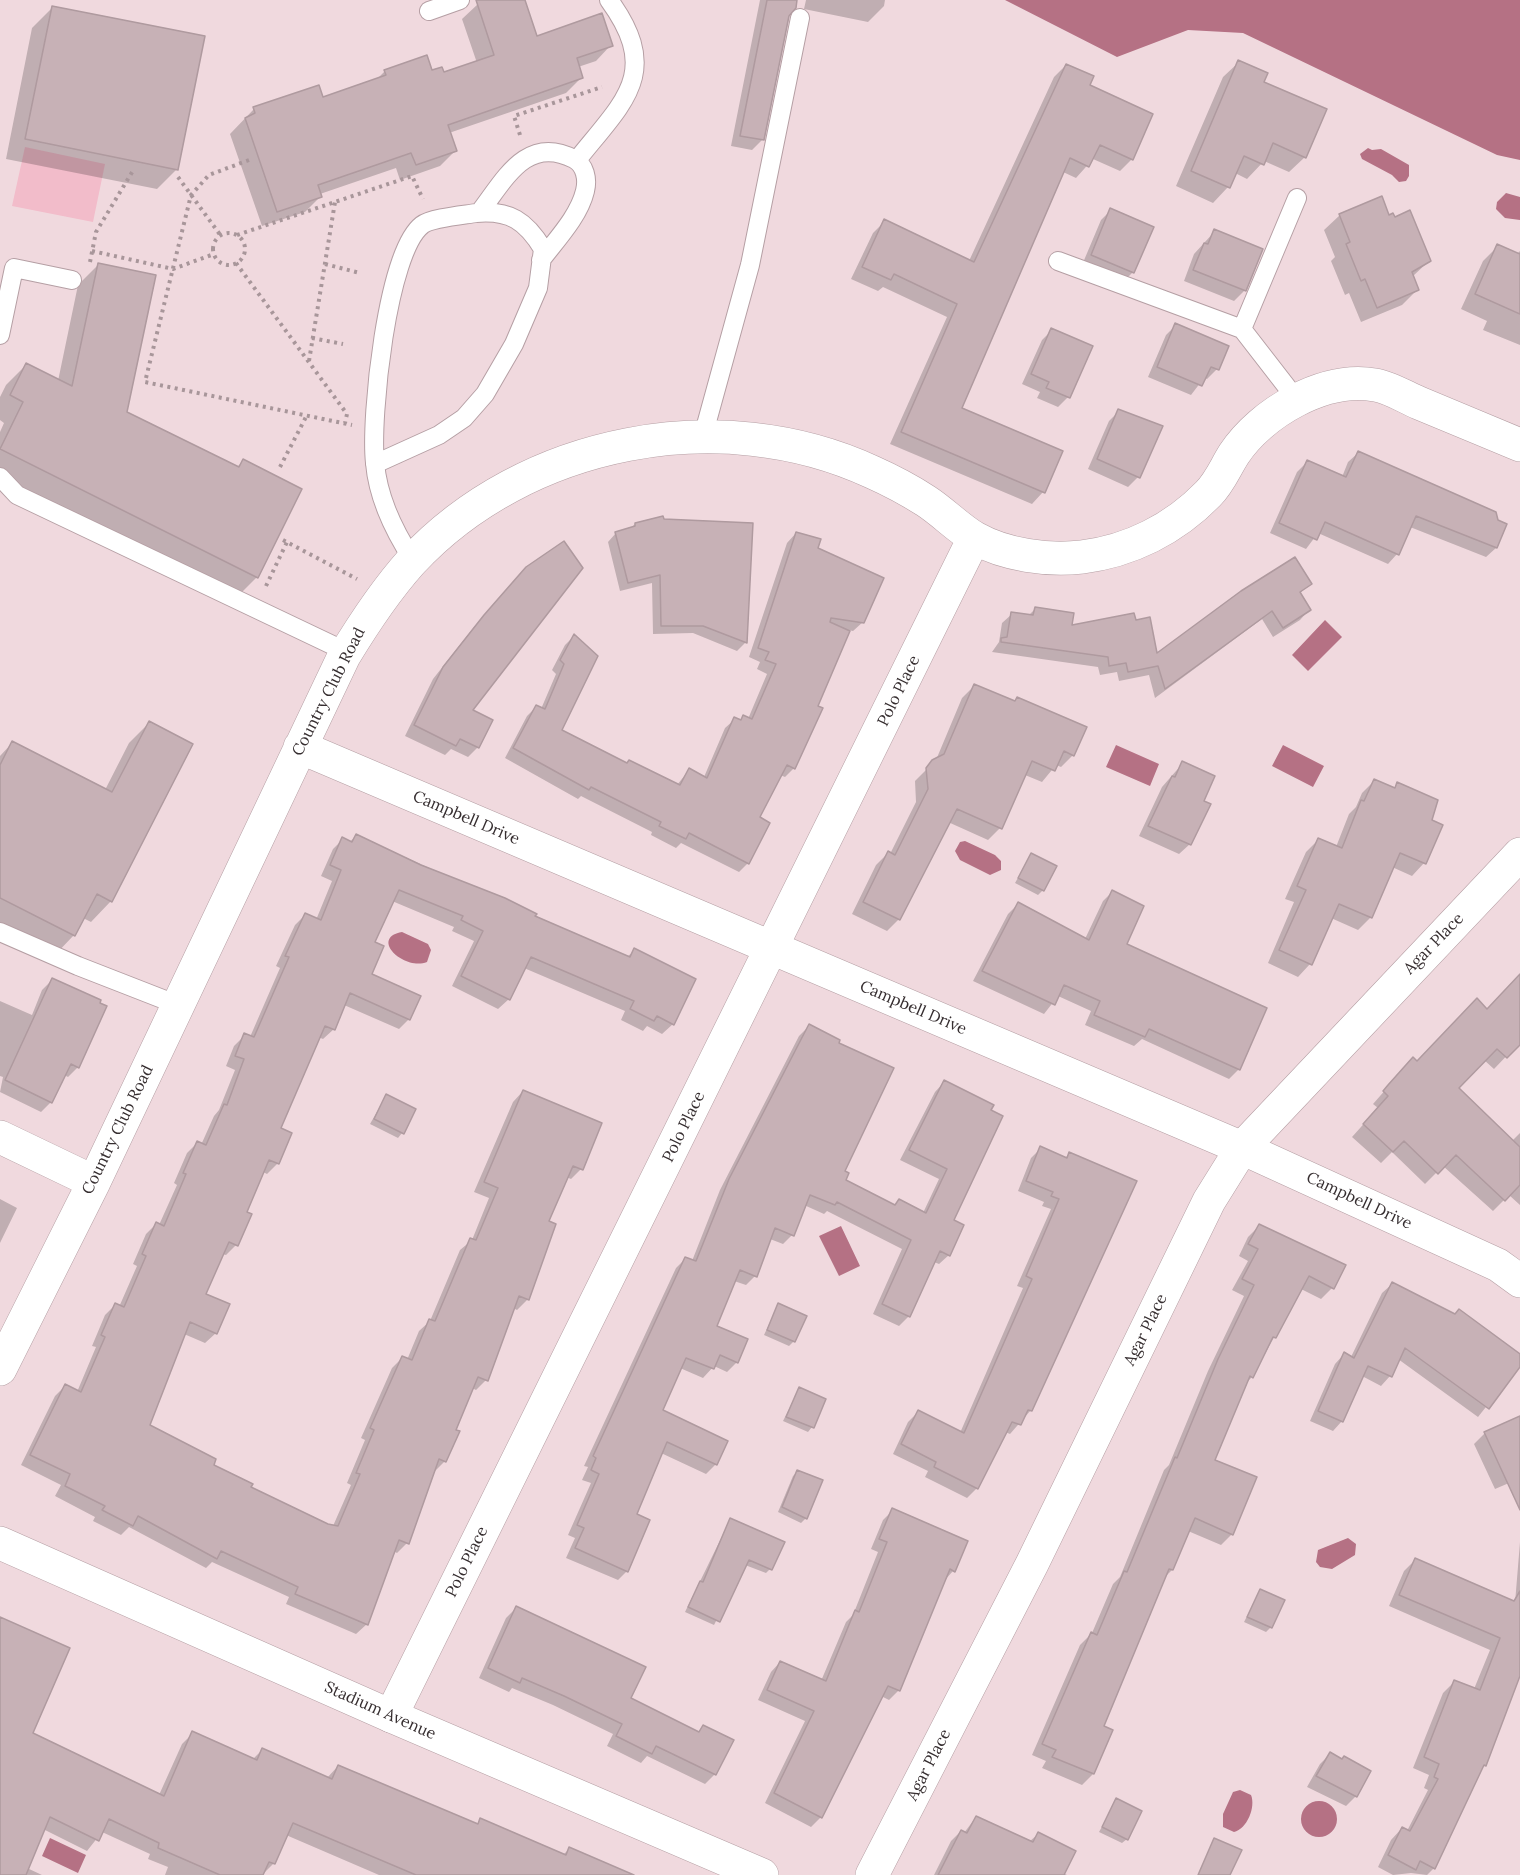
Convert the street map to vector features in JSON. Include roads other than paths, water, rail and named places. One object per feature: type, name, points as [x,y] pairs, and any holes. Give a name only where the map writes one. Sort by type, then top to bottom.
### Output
[{"type":"street","name":"Country Club Road","points":[[0,1369],[94,1182],[347,652],[385,594],[413,560],[457,521],[502,490],[554,465],[602,449],[653,439],[703,436],[759,439],[819,452],[861,467],[924,500],[974,538],[1008,550],[1046,557],[1081,557],[1119,549],[1152,537],[1184,516],[1219,482],[1234,454],[1256,428],[1280,409],[1310,394],[1343,386],[1375,385],[1520,445]]},
{"type":"street","name":"Polo Place","points":[[391,1716],[974,538]]},
{"type":"street","name":"Campbell Drive","points":[[300,747],[1242,1148],[1498,1265],[1520,1281]]},
{"type":"street","name":"Agar Place","points":[[872,1875],[1032,1564],[1209,1201],[1242,1148],[1520,854]]},
{"type":"street","points":[[0,1137],[94,1182]]},
{"type":"street","name":"Stadium Avenue","points":[[0,1543],[391,1716],[762,1875]]},
{"type":"lane","points":[[429,12],[460,0]]},
{"type":"lane","points":[[577,160],[624,101],[634,78],[636,48],[627,25],[609,0]]},
{"type":"lane","points":[[703,436],[750,265],[800,18]]},
{"type":"lane","points":[[479,213],[514,168],[526,157],[542,150],[560,153],[577,160],[586,172],[586,189],[579,208],[542,260]]},
{"type":"lane","points":[[1242,329],[1296,198]]},
{"type":"lane","points":[[375,464],[439,435],[464,418],[485,394],[514,344],[538,288],[543,249],[530,228],[512,216],[479,213],[434,221],[423,224],[408,242],[396,285],[377,384],[375,464],[392,528],[413,560]]},
{"type":"lane","points":[[1058,261],[1242,329],[1297,400]]},
{"type":"lane","points":[[0,335],[14,268],[72,280]]},
{"type":"lane","points":[[0,477],[17,495],[347,652]]},
{"type":"lane","points":[[0,932],[78,966],[178,1005]]}]
